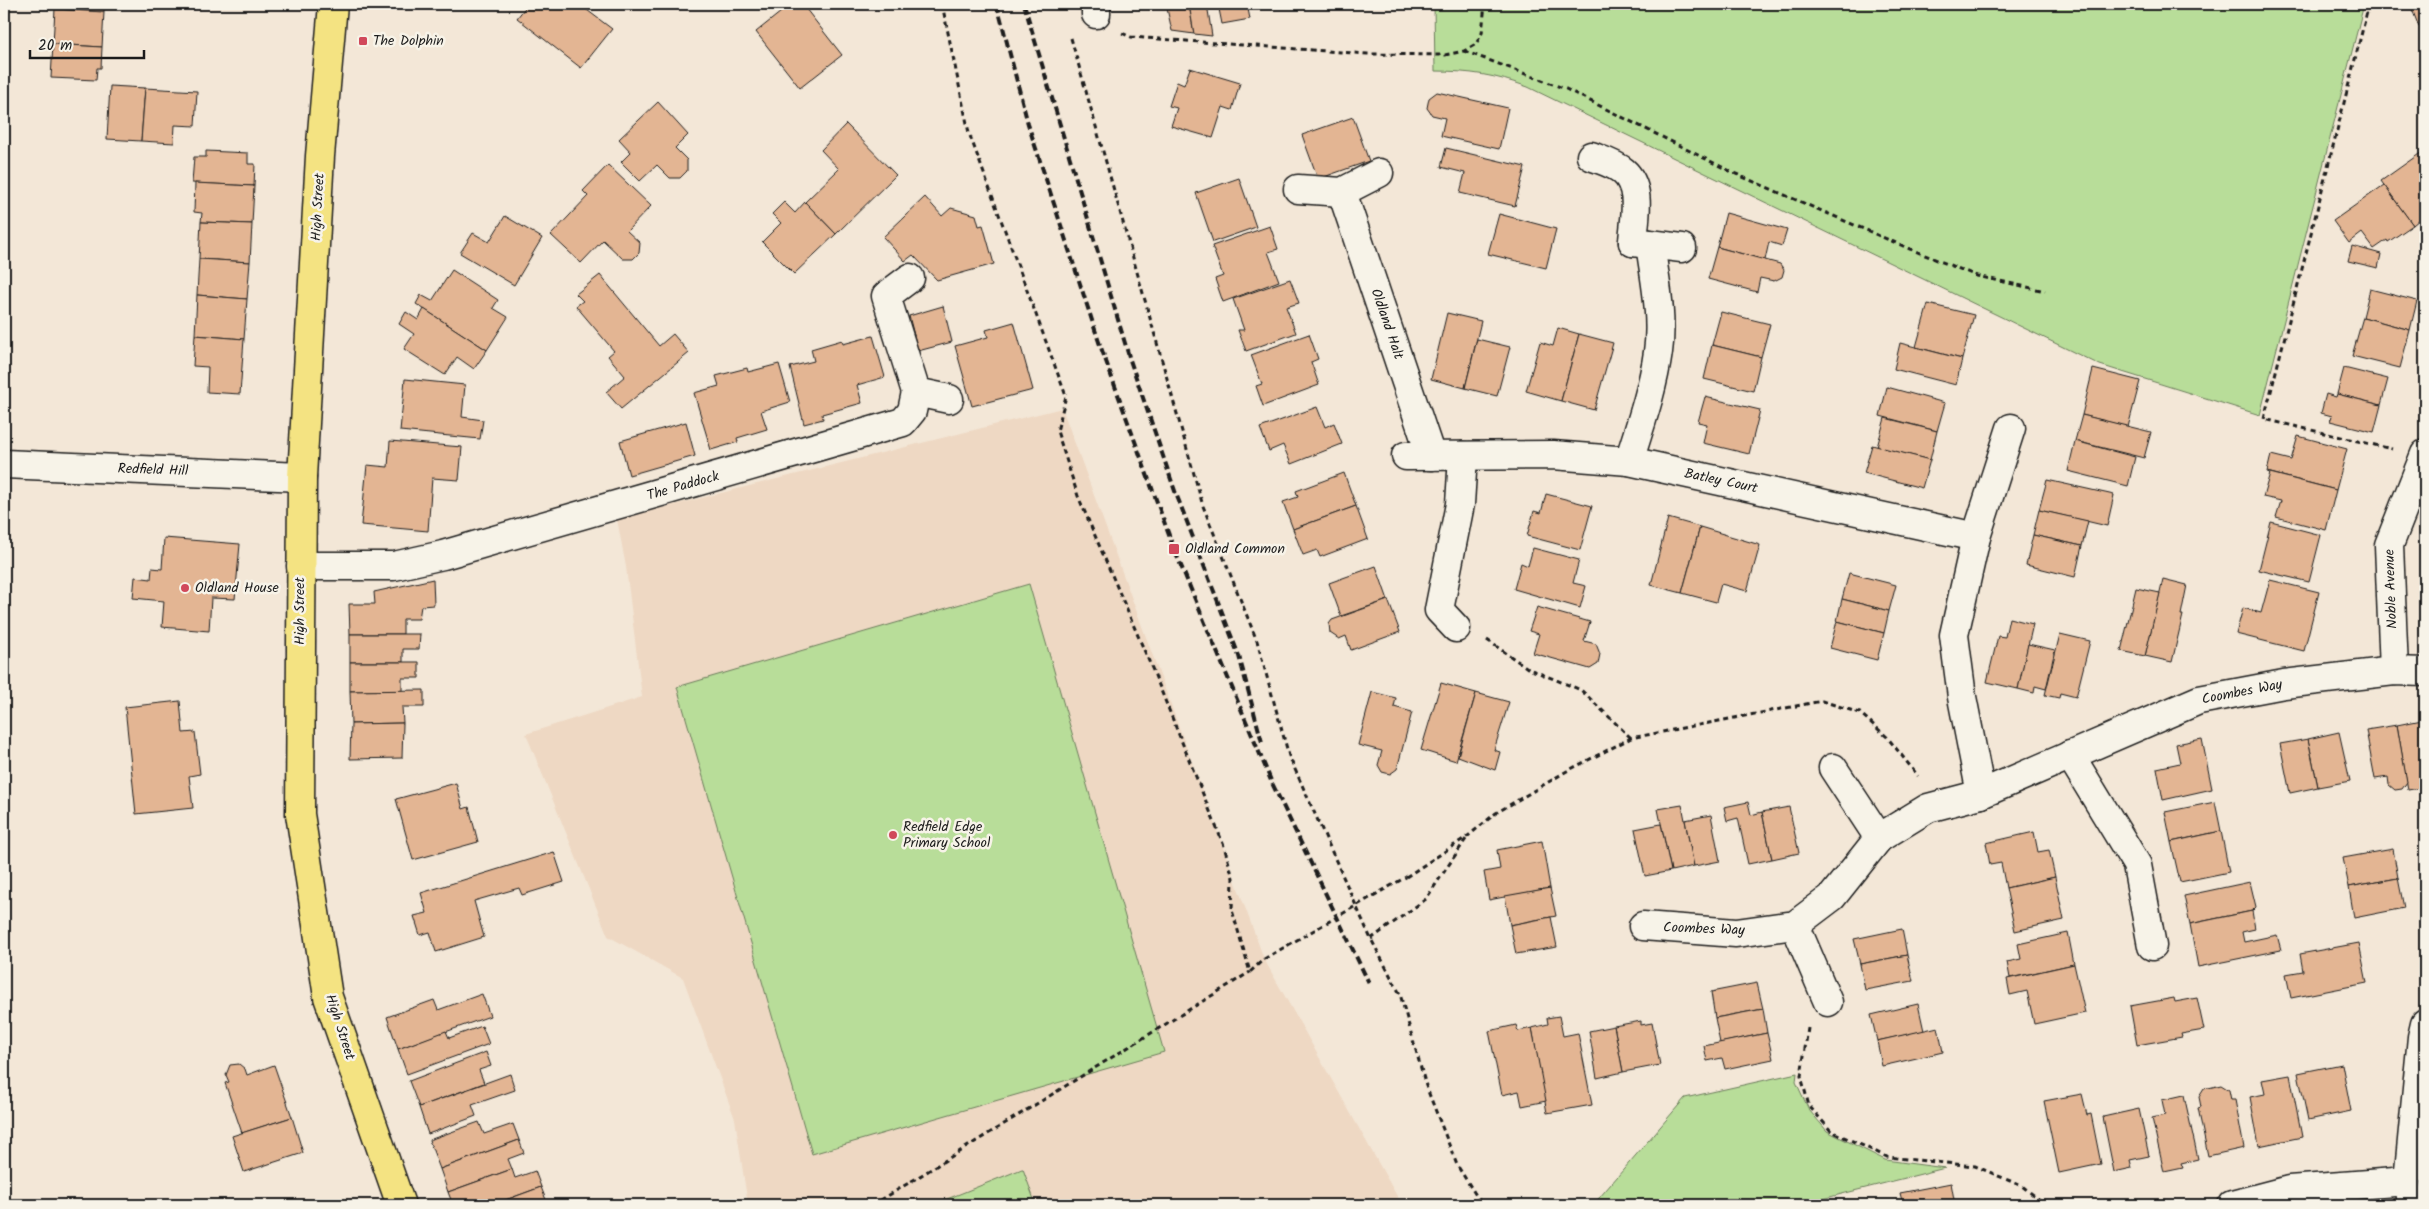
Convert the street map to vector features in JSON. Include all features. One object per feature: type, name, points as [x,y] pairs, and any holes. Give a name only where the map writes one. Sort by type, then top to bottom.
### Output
[{"type":"main road","name":"High Street","points":[[333,4],[320,156],[302,477],[300,814],[328,997],[402,1205]]},
{"type":"street","points":[[1591,156],[1623,171],[1634,184],[1636,203],[1634,242],[1658,298],[1658,352],[1646,406],[1629,461]]},
{"type":"street","points":[[1298,189],[1342,192],[1379,173]]},
{"type":"street","name":"Oldland Halt","points":[[1342,192],[1418,456]]},
{"type":"street","points":[[1634,242],[1682,248]]},
{"type":"street","points":[[910,278],[886,296],[916,392],[949,399]]},
{"type":"street","name":"The Paddock","points":[[300,566],[394,566],[443,555],[903,422],[912,412],[916,392]]},
{"type":"street","points":[[1981,794],[1962,697],[1954,635],[1976,537],[2011,428]]},
{"type":"street","name":"Batley Court","points":[[1418,456],[1553,455],[1629,461],[1976,537]]},
{"type":"street","name":"Noble Avenue","points":[[2394,671],[2389,545],[2424,455]]},
{"type":"street","points":[[1456,628],[1439,610],[1460,504],[1463,456]]},
{"type":"street","name":"Redfield Hill","points":[[4,464],[302,477]]},
{"type":"street","name":"Coombes Way","points":[[1643,926],[1736,933],[1794,926],[1832,897],[1880,838],[1928,808],[1981,794],[2198,700],[2284,684],[2394,671],[2425,672]]},
{"type":"street","points":[[2070,755],[2137,865],[2152,946]]},
{"type":"street","points":[[1833,768],[1880,838]]},
{"type":"street","points":[[1794,926],[1826,998]]},
{"type":"street","points":[[2232,1205],[2289,1190],[2410,1193],[2422,1037],[2425,1024]]},
{"type":"path","points":[[942,4],[969,133],[1066,396],[1057,431],[1078,496],[1154,673],[1224,846],[1233,878],[1232,910],[1250,972]]},
{"type":"path","points":[[1096,9],[1107,27],[1131,37],[1368,54],[1445,55],[1464,51],[1476,44],[1482,33],[1485,4]]},
{"type":"path","points":[[2369,4],[2264,419],[2424,455]]},
{"type":"path","points":[[1070,32],[1203,506],[1257,641],[1289,756],[1371,939],[1400,994],[1426,1086],[1458,1165],[1482,1205]]},
{"type":"path","points":[[1464,51],[1566,89],[1736,174],[1977,276],[2046,291]]},
{"type":"path","points":[[1456,628],[1474,630],[1510,658],[1529,669],[1581,690],[1632,738]]},
{"type":"path","points":[[873,1205],[1250,972],[1264,960],[1406,877],[1468,836],[1496,813],[1567,771],[1632,738],[1822,702],[1860,713],[1887,736],[1918,774],[1928,808]]},
{"type":"path","points":[[1371,939],[1426,899],[1468,836]]},
{"type":"path","points":[[1826,998],[1809,1024],[1801,1076],[1809,1106],[1831,1131],[1886,1157],[1975,1166],[2022,1186],[2046,1205]]},
{"type":"shaded area","name":"Redfield Edge Primary School","points":[[1062,408],[1264,959],[1402,1205],[748,1205],[735,1119],[683,978],[608,936],[526,734],[642,697],[626,567],[617,519]]},
{"type":"green space","points":[[1434,4],[2364,4],[2260,415],[2100,365],[1528,87],[1482,74],[1435,71]]},
{"type":"green space","points":[[1029,584],[1164,1052],[812,1154],[677,687]]},
{"type":"green space","points":[[1797,1073],[1796,1082],[1809,1110],[1827,1131],[1885,1160],[1945,1168],[1806,1203],[1806,1205],[1593,1205],[1685,1098]]},
{"type":"green space","points":[[1022,1169],[1036,1205],[932,1205]]},
{"type":"building","points":[[55,4],[104,4],[104,12],[55,9]]},
{"type":"building","points":[[528,4],[579,4],[612,29],[581,68],[517,18]]},
{"type":"building","points":[[791,4],[802,4],[842,55],[800,88],[756,32]]},
{"type":"building","points":[[1166,4],[1189,4],[1194,34],[1172,31]]},
{"type":"building","points":[[1189,4],[1207,4],[1212,36],[1194,34]]},
{"type":"building","points":[[1218,4],[1247,4],[1250,19],[1222,24]]},
{"type":"building","points":[[2410,4],[2425,4],[2425,25],[2419,27]]},
{"type":"building","points":[[55,9],[104,12],[102,47],[53,44]]},
{"type":"building","points":[[53,44],[102,47],[101,68],[97,68],[96,80],[51,78]]},
{"type":"building","points":[[1190,68],[1240,83],[1232,110],[1223,107],[1213,138],[1171,126],[1177,108],[1169,106],[1177,82],[1184,85]]},
{"type":"building","points":[[110,86],[145,88],[141,141],[107,139]]},
{"type":"building","points":[[145,88],[197,91],[195,126],[175,125],[174,143],[141,141]]},
{"type":"building","points":[[1437,92],[1508,108],[1499,149],[1441,136],[1445,118],[1432,115],[1427,108],[1429,98]]},
{"type":"building","points":[[658,102],[688,135],[675,148],[687,160],[687,171],[680,178],[670,178],[657,165],[640,181],[621,162],[631,152],[619,139]]},
{"type":"building","points":[[1353,117],[1369,161],[1318,179],[1302,135]]},
{"type":"building","points":[[846,124],[896,175],[836,234],[805,202],[839,169],[821,150]]},
{"type":"building","points":[[1446,148],[1525,167],[1515,206],[1460,193],[1465,173],[1441,167]]},
{"type":"building","points":[[206,151],[248,153],[248,164],[255,164],[254,186],[192,183],[194,157],[206,157]]},
{"type":"building","points":[[2422,152],[2425,156],[2425,218],[2421,221],[2420,219],[2413,225],[2381,181]]},
{"type":"building","points":[[608,165],[651,206],[627,231],[640,243],[639,253],[633,259],[623,259],[603,240],[581,263],[551,235],[588,196],[583,191]]},
{"type":"building","points":[[1239,178],[1256,227],[1213,242],[1196,193]]},
{"type":"building","points":[[195,183],[254,186],[252,224],[201,222],[202,213],[194,212]]},
{"type":"building","points":[[2384,185],[2413,225],[2374,249],[2362,233],[2349,243],[2333,221]]},
{"type":"building","points":[[925,197],[942,216],[951,208],[976,215],[979,226],[983,225],[994,264],[937,280],[913,255],[905,261],[883,237]]},
{"type":"building","points":[[784,202],[795,213],[805,202],[836,234],[794,274],[762,242],[781,223],[772,214]]},
{"type":"building","points":[[1726,213],[1787,230],[1782,246],[1769,242],[1765,260],[1717,247]]},
{"type":"building","points":[[1499,214],[1556,229],[1546,268],[1488,254]]},
{"type":"building","points":[[505,216],[542,238],[514,285],[460,253],[473,233],[489,242]]},
{"type":"building","points":[[201,222],[252,224],[250,262],[199,259]]},
{"type":"building","points":[[1270,226],[1278,249],[1268,252],[1279,281],[1223,302],[1215,279],[1223,276],[1212,246]]},
{"type":"building","points":[[2352,246],[2381,254],[2378,268],[2348,261]]},
{"type":"building","points":[[1717,247],[1780,264],[1784,270],[1782,277],[1774,281],[1760,278],[1757,292],[1708,279]]},
{"type":"building","points":[[199,259],[250,262],[247,299],[197,295]]},
{"type":"building","points":[[452,270],[498,300],[493,308],[508,317],[487,350],[416,304],[421,295],[432,301]]},
{"type":"building","points":[[600,275],[659,346],[673,334],[689,353],[621,409],[606,392],[625,376],[608,356],[614,351],[576,306],[583,301],[576,294]]},
{"type":"building","points":[[1290,279],[1299,303],[1286,307],[1296,333],[1246,351],[1238,330],[1244,330],[1233,299]]},
{"type":"building","points":[[2370,289],[2417,301],[2410,330],[2363,317]]},
{"type":"building","points":[[197,295],[247,299],[244,339],[195,335]]},
{"type":"building","points":[[1928,304],[1974,315],[1962,359],[1916,347]]},
{"type":"building","points":[[943,306],[952,342],[918,351],[909,316]]},
{"type":"building","points":[[424,309],[487,350],[474,369],[457,357],[445,375],[404,349],[414,334],[399,324],[406,312],[418,320]]},
{"type":"building","points":[[1721,312],[1770,324],[1761,357],[1712,345]]},
{"type":"building","points":[[1447,313],[1481,321],[1465,388],[1431,379]]},
{"type":"building","points":[[2363,317],[2410,330],[2400,368],[2352,356]]},
{"type":"building","points":[[1014,322],[1033,390],[972,406],[955,346],[988,337],[986,330]]},
{"type":"building","points":[[1558,328],[1579,334],[1561,401],[1526,391],[1540,342],[1553,346]]},
{"type":"building","points":[[1309,334],[1318,359],[1311,362],[1319,385],[1263,406],[1256,386],[1262,384],[1251,355]]},
{"type":"building","points":[[1579,334],[1613,343],[1594,410],[1561,401]]},
{"type":"building","points":[[195,335],[244,339],[240,394],[207,392],[208,367],[193,366]]},
{"type":"building","points":[[873,336],[885,377],[857,385],[862,403],[822,414],[823,419],[804,424],[790,367],[814,361],[811,349],[842,340],[843,344]]},
{"type":"building","points":[[1477,339],[1510,347],[1497,396],[1465,388]]},
{"type":"building","points":[[1900,343],[1962,359],[1956,385],[1894,369]]},
{"type":"building","points":[[1712,345],[1761,357],[1753,391],[1704,379]]},
{"type":"building","points":[[779,364],[790,402],[761,411],[767,429],[737,438],[738,442],[711,450],[694,393],[719,386],[716,376],[747,368],[748,372]]},
{"type":"building","points":[[2344,368],[2388,379],[2381,405],[2337,394]]},
{"type":"building","points":[[2093,369],[2140,381],[2128,427],[2082,415]]},
{"type":"building","points":[[405,379],[465,385],[462,417],[483,420],[480,439],[400,431]]},
{"type":"building","points":[[1887,387],[1945,403],[1937,431],[1880,416]]},
{"type":"building","points":[[2326,394],[2336,397],[2337,394],[2381,405],[2374,432],[2330,421],[2332,416],[2321,413]]},
{"type":"building","points":[[1705,397],[1760,410],[1749,454],[1703,443],[1707,424],[1698,422]]},
{"type":"building","points":[[1317,407],[1325,427],[1334,423],[1342,444],[1291,464],[1283,445],[1269,451],[1260,428]]},
{"type":"building","points":[[2082,415],[2151,432],[2144,458],[2075,441]]},
{"type":"building","points":[[1885,418],[1937,431],[1930,460],[1877,447]]},
{"type":"building","points":[[686,422],[695,456],[629,475],[620,441]]},
{"type":"building","points":[[2298,436],[2347,449],[2336,490],[2267,472],[2271,455],[2291,460]]},
{"type":"building","points":[[390,441],[462,447],[459,480],[432,478],[428,531],[361,525],[367,465],[388,467]]},
{"type":"building","points":[[2075,441],[2135,457],[2128,486],[2068,471]]},
{"type":"building","points":[[1872,445],[1930,460],[1922,488],[1864,473]]},
{"type":"building","points":[[1344,473],[1356,506],[1293,529],[1283,502],[1298,497],[1296,491]]},
{"type":"building","points":[[2270,473],[2336,490],[2326,530],[2276,517],[2281,501],[2263,497]]},
{"type":"building","points":[[2047,480],[2114,495],[2107,526],[2039,510]]},
{"type":"building","points":[[1546,494],[1592,506],[1580,550],[1527,536],[1534,511],[1541,513]]},
{"type":"building","points":[[1356,506],[1368,539],[1320,557],[1317,550],[1303,555],[1293,529]]},
{"type":"building","points":[[2039,510],[2088,521],[2082,546],[2033,535]]},
{"type":"building","points":[[1668,518],[1700,527],[1682,593],[1651,585]]},
{"type":"building","points":[[2271,522],[2321,535],[2309,582],[2259,570]]},
{"type":"building","points":[[1700,527],[1760,545],[1747,591],[1721,584],[1716,602],[1682,593]]},
{"type":"building","points":[[2033,535],[2082,546],[2075,577],[2026,565]]},
{"type":"building","name":"Oldland House","points":[[164,538],[240,544],[235,599],[211,598],[209,631],[162,627],[164,601],[133,598],[135,577],[151,579],[152,568],[162,569]]},
{"type":"building","points":[[1533,548],[1579,560],[1573,583],[1586,586],[1580,608],[1514,589],[1521,563],[1528,566]]},
{"type":"building","points":[[1376,566],[1388,600],[1341,616],[1329,583]]},
{"type":"building","points":[[1849,573],[1896,585],[1889,611],[1842,599]]},
{"type":"building","points":[[433,579],[434,605],[421,606],[419,619],[403,619],[403,634],[350,634],[349,604],[375,604],[374,592]]},
{"type":"building","points":[[2163,579],[2187,585],[2181,615],[2183,615],[2172,662],[2145,656]]},
{"type":"building","points":[[2270,580],[2319,592],[2304,651],[2236,634],[2243,608],[2261,613]]},
{"type":"building","points":[[2136,588],[2160,593],[2145,656],[2121,651]]},
{"type":"building","points":[[1842,599],[1889,611],[1884,633],[1837,621]]},
{"type":"building","points":[[1388,600],[1400,632],[1351,650],[1346,636],[1339,639],[1330,633],[1329,624],[1332,620]]},
{"type":"building","points":[[1537,607],[1590,622],[1584,641],[1596,644],[1600,654],[1598,664],[1590,669],[1533,653],[1539,634],[1529,631]]},
{"type":"building","points":[[2009,618],[2033,624],[2018,689],[1987,682],[1998,636],[2005,637]]},
{"type":"building","points":[[1837,621],[1884,633],[1877,660],[1830,648]]},
{"type":"building","points":[[350,634],[420,634],[419,649],[403,649],[403,662],[350,662]]},
{"type":"building","points":[[2060,634],[2090,641],[2076,697],[2060,693],[2059,698],[2045,695]]},
{"type":"building","points":[[2028,644],[2055,650],[2046,689],[2035,686],[2034,693],[2018,689]]},
{"type":"building","points":[[350,662],[419,662],[419,678],[402,678],[402,691],[350,691]]},
{"type":"building","points":[[1441,683],[1476,693],[1456,761],[1421,750]]},
{"type":"building","points":[[424,690],[424,707],[402,707],[403,723],[351,724],[350,691]]},
{"type":"building","points":[[1372,692],[1396,698],[1394,707],[1412,712],[1397,769],[1390,774],[1382,772],[1378,765],[1382,751],[1358,745]]},
{"type":"building","points":[[1476,693],[1509,702],[1494,750],[1500,752],[1495,770],[1458,756]]},
{"type":"building","points":[[180,701],[183,733],[195,732],[200,774],[189,776],[193,808],[136,814],[125,707]]},
{"type":"building","points":[[2422,720],[2425,736],[2425,787],[2408,790],[2397,725]]},
{"type":"building","points":[[403,723],[402,758],[350,759],[351,724]]},
{"type":"building","points":[[2397,725],[2407,782],[2402,789],[2395,790],[2389,785],[2388,777],[2375,779],[2366,730]]},
{"type":"building","points":[[2339,732],[2350,781],[2318,787],[2308,739]]},
{"type":"building","points":[[2202,739],[2212,789],[2163,800],[2157,768],[2180,763],[2176,744]]},
{"type":"building","points":[[2308,739],[2318,787],[2290,793],[2280,744]]},
{"type":"building","points":[[456,783],[463,809],[469,807],[478,842],[413,860],[396,799]]},
{"type":"building","points":[[1748,802],[1751,815],[1762,812],[1772,859],[1748,864],[1738,818],[1727,821],[1724,807]]},
{"type":"building","points":[[2215,802],[2221,831],[2171,842],[2165,812]]},
{"type":"building","points":[[1682,805],[1694,866],[1671,871],[1658,809]]},
{"type":"building","points":[[1789,807],[1799,853],[1772,859],[1762,812]]},
{"type":"building","points":[[1711,815],[1720,861],[1694,866],[1685,820]]},
{"type":"building","points":[[1661,824],[1671,871],[1645,876],[1635,829]]},
{"type":"building","points":[[2221,831],[2229,872],[2180,882],[2171,842]]},
{"type":"building","points":[[2034,832],[2038,852],[2049,850],[2055,877],[2006,888],[2001,863],[1990,865],[1986,843]]},
{"type":"building","points":[[1542,841],[1550,888],[1489,900],[1484,872],[1500,869],[1497,850]]},
{"type":"building","points":[[2393,849],[2398,878],[2349,887],[2343,858]]},
{"type":"building","points":[[554,852],[564,882],[522,895],[519,888],[474,901],[484,937],[436,952],[430,932],[420,935],[414,916],[427,913],[421,893]]},
{"type":"building","points":[[2055,877],[2064,920],[2015,931],[2006,888]]},
{"type":"building","points":[[2398,878],[2404,908],[2354,918],[2349,887]]},
{"type":"building","points":[[2250,882],[2256,907],[2252,911],[2190,924],[2184,896]]},
{"type":"building","points":[[1550,888],[1556,916],[1510,925],[1505,896]]},
{"type":"building","points":[[2252,911],[2255,929],[2242,932],[2244,942],[2277,935],[2281,950],[2198,967],[2190,924]]},
{"type":"building","points":[[1551,917],[1557,947],[1516,954],[1510,925]]},
{"type":"building","points":[[1902,929],[1907,955],[1860,964],[1854,939]]},
{"type":"building","points":[[2068,933],[2074,964],[2010,978],[2007,962],[2021,959],[2018,944]]},
{"type":"building","points":[[2359,943],[2367,983],[2291,998],[2286,974],[2303,971],[2300,954]]},
{"type":"building","points":[[1907,955],[1913,981],[1865,990],[1860,964]]},
{"type":"building","points":[[2074,964],[2085,1013],[2034,1024],[2027,991],[2010,995],[2007,979]]},
{"type":"building","points":[[1757,983],[1763,1009],[1715,1018],[1711,992]]},
{"type":"building","points":[[482,994],[490,1016],[398,1049],[387,1017],[434,1000],[438,1010]]},
{"type":"building","points":[[2174,998],[2175,1002],[2197,998],[2204,1030],[2181,1034],[2182,1037],[2137,1045],[2130,1006]]},
{"type":"building","points":[[1918,1004],[1924,1031],[1877,1041],[1871,1015]]},
{"type":"building","points":[[1763,1009],[1767,1033],[1720,1043],[1715,1018]]},
{"type":"building","points":[[1559,1016],[1563,1036],[1578,1033],[1592,1105],[1547,1113],[1532,1028],[1548,1024],[1547,1018]]},
{"type":"building","points":[[1641,1021],[1641,1025],[1652,1023],[1660,1065],[1623,1072],[1614,1026]]},
{"type":"building","points":[[1516,1025],[1518,1031],[1532,1028],[1546,1101],[1522,1106],[1519,1091],[1502,1095],[1489,1031]]},
{"type":"building","points":[[482,1026],[489,1044],[407,1074],[398,1049],[446,1031],[449,1038]]},
{"type":"building","points":[[1614,1026],[1623,1072],[1597,1078],[1589,1031]]},
{"type":"building","points":[[1938,1027],[1943,1052],[1882,1066],[1877,1041]]},
{"type":"building","points":[[1767,1033],[1773,1059],[1725,1069],[1722,1058],[1707,1061],[1704,1046]]},
{"type":"building","points":[[486,1052],[491,1066],[479,1070],[484,1083],[419,1107],[409,1081]]},
{"type":"building","points":[[239,1064],[245,1069],[247,1075],[274,1065],[292,1117],[242,1133],[225,1083],[229,1082],[226,1075],[230,1065]]},
{"type":"building","points":[[2342,1064],[2351,1111],[2308,1120],[2298,1073]]},
{"type":"building","points":[[510,1074],[515,1090],[472,1105],[476,1116],[428,1134],[419,1107]]},
{"type":"building","points":[[2290,1075],[2302,1137],[2259,1146],[2250,1097],[2265,1094],[2262,1080]]},
{"type":"building","points":[[2221,1085],[2229,1090],[2231,1100],[2235,1100],[2244,1148],[2208,1156],[2198,1108],[2201,1107],[2199,1097],[2204,1089]]},
{"type":"building","points":[[2082,1094],[2087,1115],[2091,1114],[2101,1164],[2059,1173],[2044,1101]]},
{"type":"building","points":[[2184,1095],[2198,1159],[2181,1163],[2183,1168],[2164,1172],[2152,1118],[2165,1115],[2162,1100]]},
{"type":"building","points":[[2139,1109],[2149,1156],[2130,1160],[2132,1168],[2114,1172],[2103,1117]]},
{"type":"building","points":[[292,1117],[303,1153],[244,1172],[232,1136]]},
{"type":"building","points":[[479,1122],[484,1134],[513,1124],[519,1140],[440,1169],[429,1140]]},
{"type":"building","points":[[519,1140],[524,1153],[508,1159],[512,1169],[448,1192],[440,1169]]},
{"type":"building","points":[[512,1169],[515,1178],[535,1171],[541,1187],[492,1205],[453,1205],[448,1192]]},
{"type":"building","points":[[1951,1183],[1955,1205],[1903,1205],[1900,1193]]},
{"type":"building","points":[[541,1187],[548,1205],[492,1205]]},
{"type":"railway","points":[[997,4],[1028,124],[1099,342],[1174,549],[1272,783],[1369,983]]},
{"type":"railway","points":[[1024,4],[1130,360],[1175,491],[1239,656],[1263,746]]},
{"type":"place","name":"The Dolphin","points":[[363,41]]},
{"type":"place","name":"Oldland Common","points":[[1174,549]]},
{"type":"place","name":"Oldland House","points":[[185,588]]},
{"type":"place","name":"Redfield Edge Primary School","points":[[893,835]]}]
